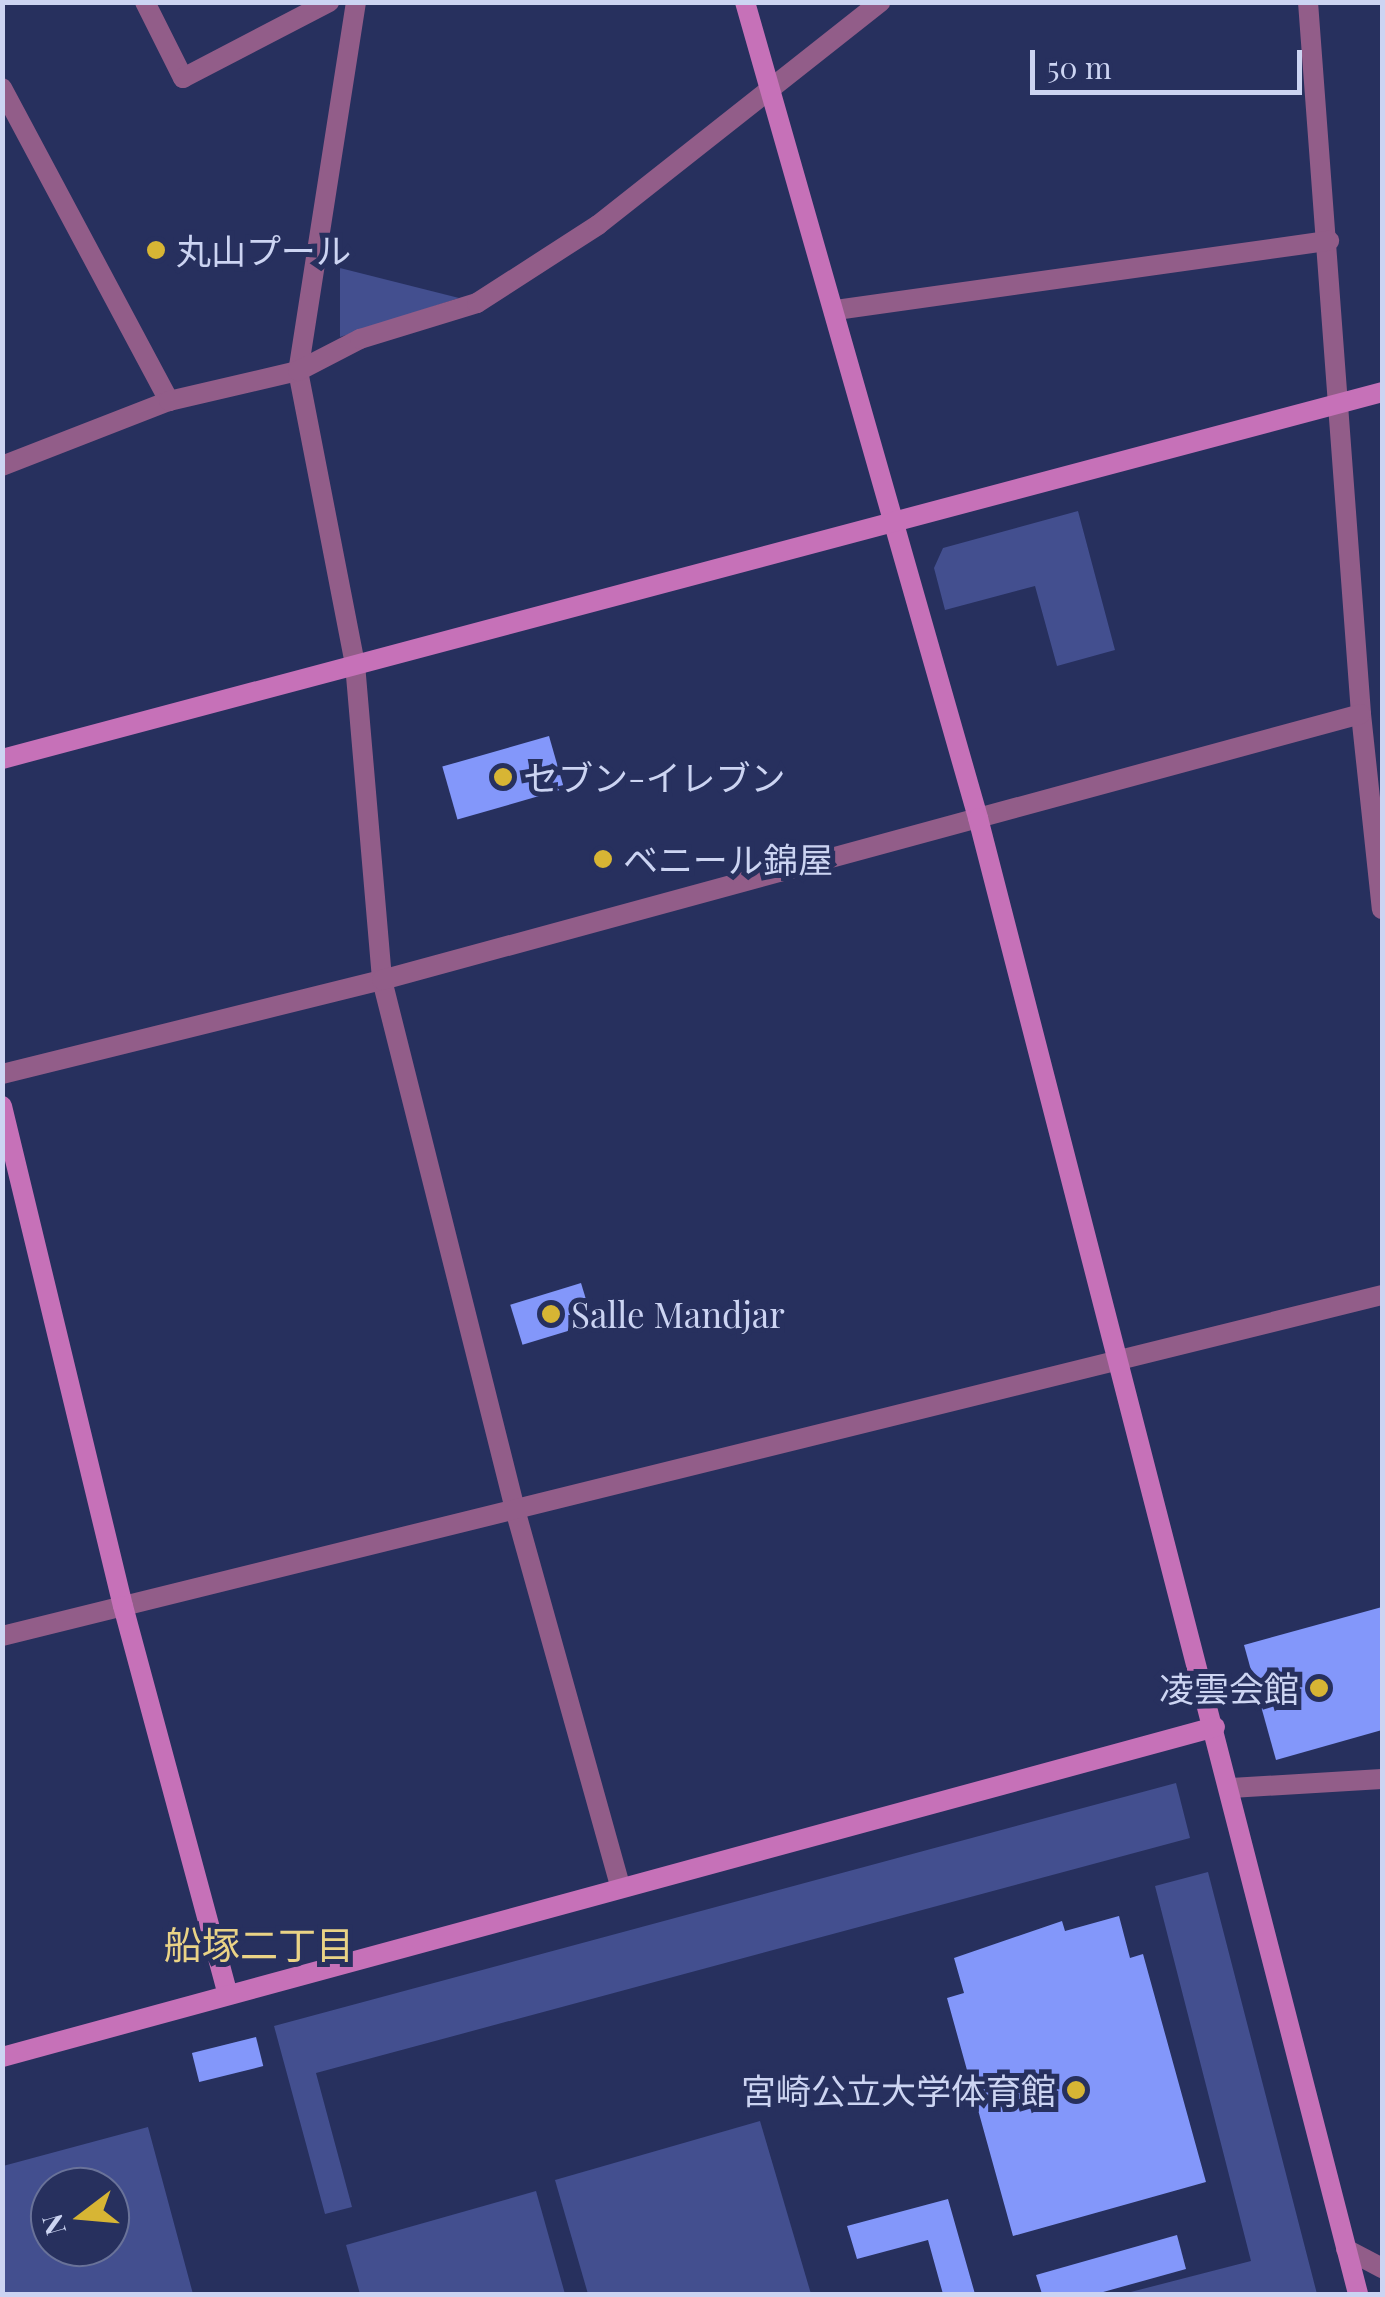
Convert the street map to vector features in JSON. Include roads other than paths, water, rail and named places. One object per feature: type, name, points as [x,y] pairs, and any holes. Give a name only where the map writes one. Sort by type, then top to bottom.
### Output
[{"type":"street","points":[[146,2],[183,78],[329,2]]},
{"type":"street","points":[[356,2],[298,371],[355,664],[382,980],[516,1512],[621,1888]]},
{"type":"street","points":[[745,2],[897,521],[978,818],[1358,2294]]},
{"type":"street","points":[[2,466],[170,402],[298,371],[360,339],[477,302],[598,226],[880,2]]},
{"type":"street","points":[[1308,2],[1343,402],[1361,714],[1382,909]]},
{"type":"street","points":[[2,88],[170,402]]},
{"type":"street","points":[[836,310],[1329,241]]},
{"type":"street","points":[[2,759],[1382,392]]},
{"type":"street","points":[[2,1074],[382,980],[1361,714]]},
{"type":"street","points":[[2,1106],[123,1606],[228,1994]]},
{"type":"street","points":[[2,1636],[1119,1364],[1382,1294]]},
{"type":"street","points":[[2,2056],[1215,1728]]},
{"type":"street","points":[[1230,1788],[1382,1779]]},
{"type":"street","points":[[1346,2249],[1382,2268]]},
{"type":"place","name":"丸山プール","points":[[156,250]]},
{"type":"place","name":"セブン-イレブン","points":[[503,777]]},
{"type":"place","name":"ベニール錦屋","points":[[603,859]]},
{"type":"place","name":"Salle Mandjar","points":[[551,1314]]},
{"type":"place","name":"凌雲会館","points":[[1319,1688]]},
{"type":"place","name":"宮崎公立大学体育館","points":[[1076,2090]]},
{"type":"district","name":"船塚二丁目","points":[[259,1944]]}]
